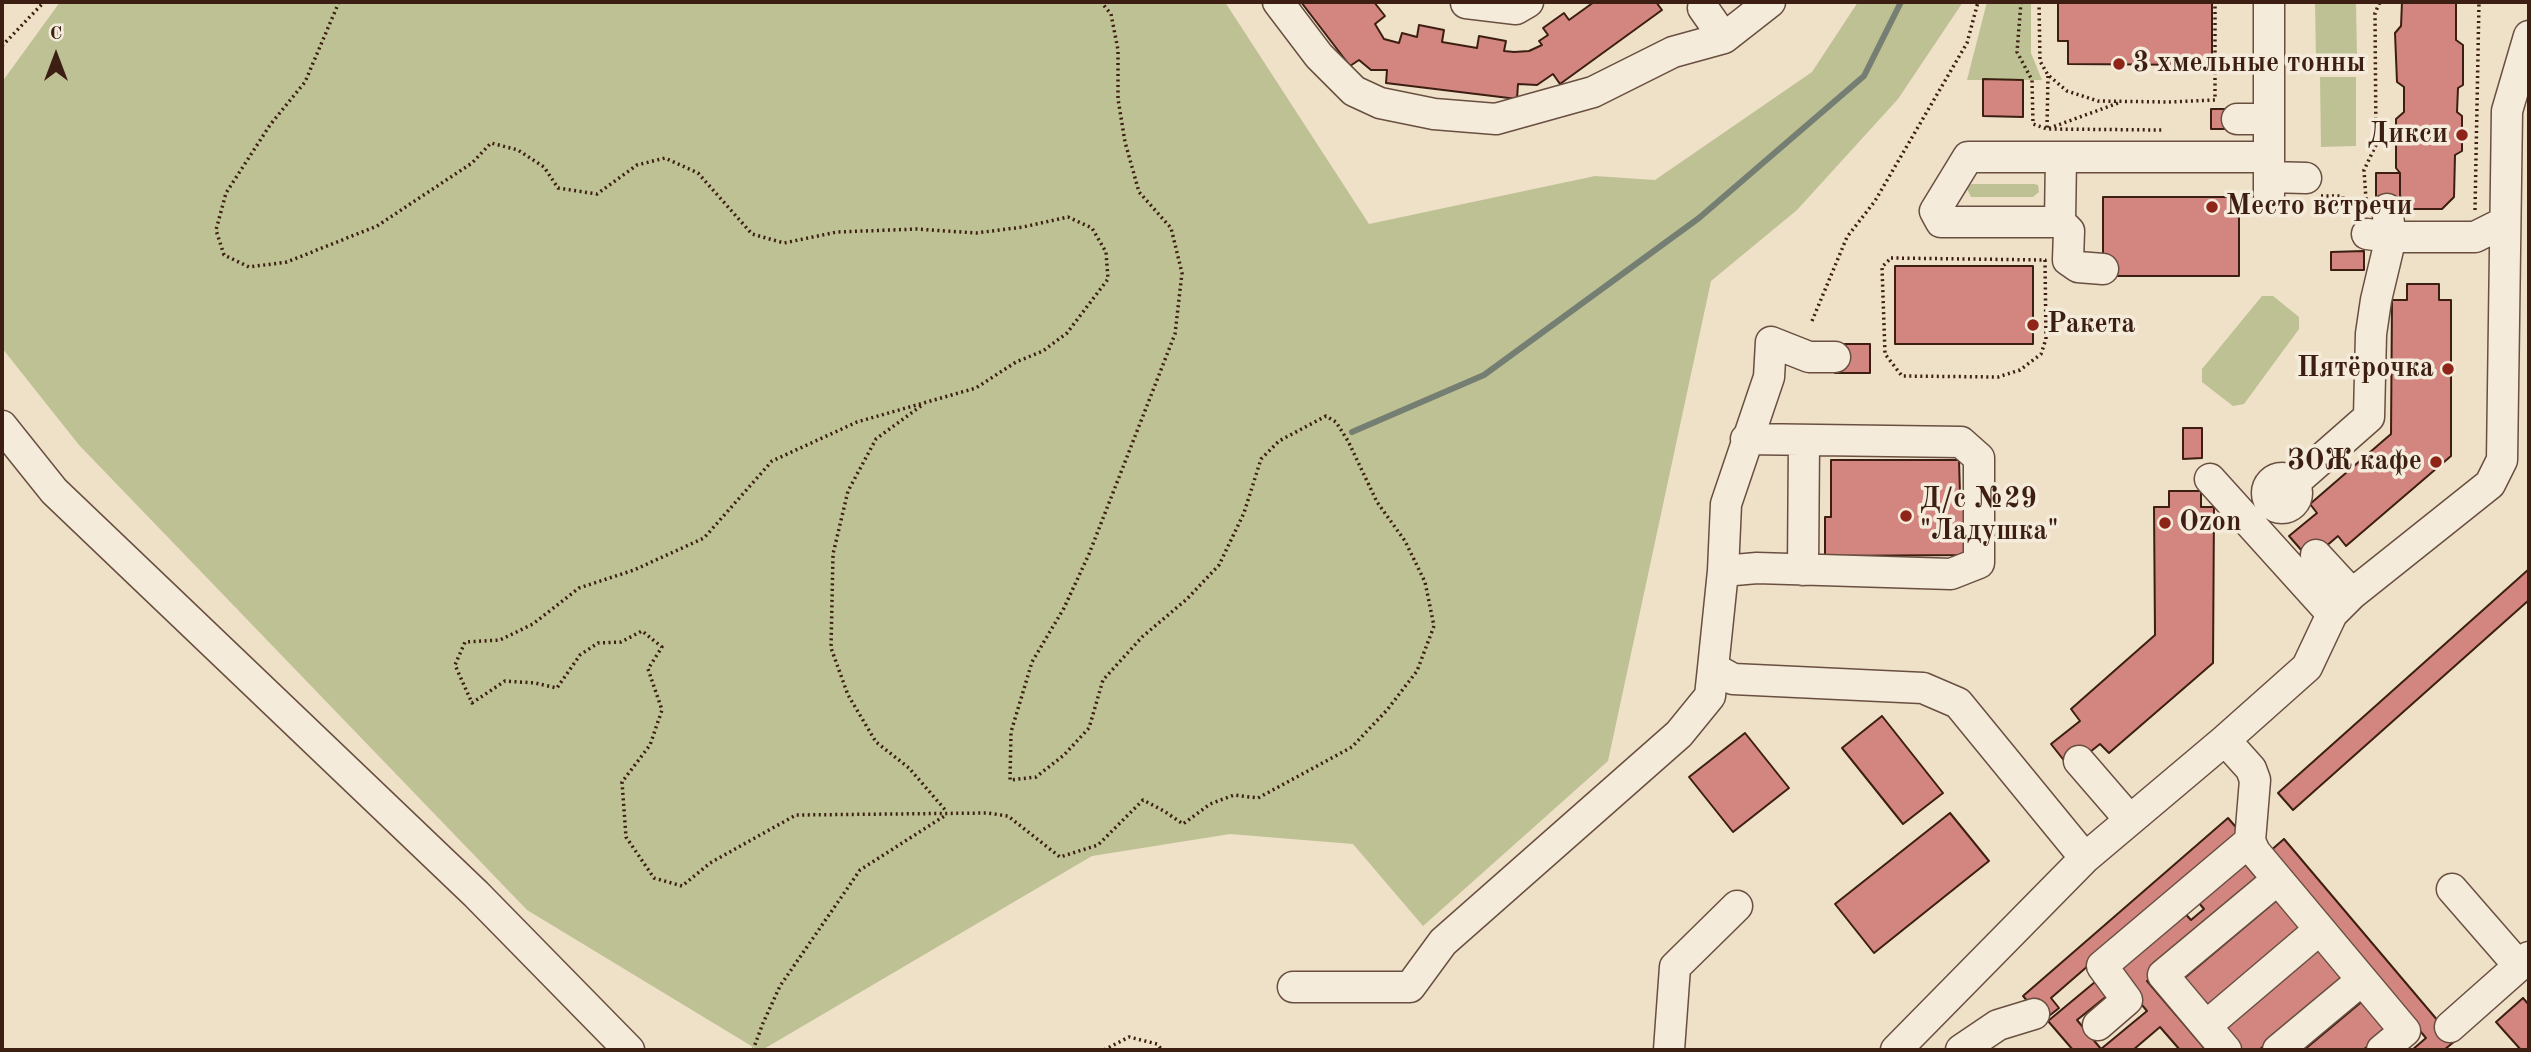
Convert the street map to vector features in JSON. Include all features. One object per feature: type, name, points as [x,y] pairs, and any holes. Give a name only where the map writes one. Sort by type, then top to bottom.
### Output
[{"type":"street","points":[[1278,2],[1319,56],[1354,91],[1380,103],[1446,115],[1496,119],[1593,92],[1673,52],[1724,38],[1770,2]]},
{"type":"street","points":[[1466,3],[1516,9],[1528,2]]},
{"type":"street","points":[[2269,2],[2269,176]]},
{"type":"street","points":[[1703,8],[1724,38]]},
{"type":"street","points":[[1896,1050],[2085,858],[2307,667],[2342,604],[2490,484],[2502,460],[2517,326],[2505,222],[2517,189],[2507,111],[2529,36]]},
{"type":"street","points":[[2237,119],[2268,120]]},
{"type":"street","points":[[2103,269],[2078,267],[2068,260],[2069,231],[2060,222],[1941,222],[1936,211],[1968,157],[2061,157],[2269,176],[2312,187]]},
{"type":"street","points":[[2060,222],[2061,157]]},
{"type":"street","points":[[2294,483],[2369,417],[2371,334],[2382,227],[2475,237],[2505,222]]},
{"type":"street","points":[[1293,987],[1410,987],[1443,942],[1679,734],[1710,696],[1723,571],[1726,504],[1769,377],[1771,342],[1809,357],[1835,357]]},
{"type":"street","points":[[2,426],[54,491],[476,894],[629,1050]]},
{"type":"street","points":[[1723,571],[1757,568],[1951,574],[1979,563],[1979,458],[1961,442],[1746,439]]},
{"type":"street","points":[[1803,570],[1804,441]]},
{"type":"street","points":[[2210,479],[2342,604]]},
{"type":"street","points":[[2316,555],[2342,604]]},
{"type":"street","points":[[1713,668],[1733,679],[1923,688],[1958,703],[2085,858]]},
{"type":"street","points":[[2225,740],[2251,769],[2255,780],[2250,841],[2255,852],[2405,1031],[2382,1050]]},
{"type":"street","points":[[2079,761],[2130,820]]},
{"type":"street","points":[[2098,1025],[2127,1000],[2102,966],[2250,841]]},
{"type":"street","points":[[2226,1050],[2163,975],[2277,880]]},
{"type":"street","points":[[2450,1027],[2524,962],[2452,889]]},
{"type":"street","points":[[1669,1050],[1675,967],[1737,906]]},
{"type":"street","points":[[2206,1026],[2319,930]]},
{"type":"street","points":[[2278,1050],[2361,980]]},
{"type":"street","points":[[1961,1050],[1998,1025],[2034,1014]]},
{"type":"path","points":[[2,46],[44,2]]},
{"type":"path","points":[[339,2],[305,82],[270,125],[226,193],[216,230],[224,255],[249,267],[287,262],[377,226],[472,163],[491,143],[518,150],[544,167],[558,188],[597,194],[637,165],[665,158],[698,173],[752,234],[784,243],[837,232],[917,229],[976,233],[1023,227],[1068,217],[1092,229],[1106,252],[1108,279],[1067,333],[1043,351],[1016,362],[976,388],[857,422],[772,461],[704,538],[634,570],[579,588],[533,624],[500,640],[465,642],[454,665],[472,703],[505,681],[557,688],[580,654],[598,643],[621,642],[642,631],[662,647],[648,669],[662,710],[650,744],[622,782],[626,837],[654,878],[681,886],[710,863],[796,814],[987,813],[1008,816],[1060,857],[1098,845],[1143,800],[1183,824],[1210,804],[1234,795],[1258,798],[1352,747],[1387,710],[1417,671],[1434,626],[1425,582],[1405,541],[1377,502],[1336,422],[1326,416],[1279,441],[1261,459],[1244,513],[1219,565],[1187,599],[1142,637],[1102,680],[1089,729],[1064,755],[1036,777],[1010,780],[1011,732],[1032,662],[1064,608],[1089,554],[1175,334],[1182,273],[1171,228],[1139,192],[1123,131],[1118,99],[1118,50],[1114,26],[1111,15],[1101,2]]},
{"type":"path","points":[[1812,321],[1847,237],[1875,201],[1967,43],[1978,2]]},
{"type":"path","points":[[2021,2],[2017,52],[2032,80],[2033,124],[2048,129],[2163,130]]},
{"type":"path","points":[[2039,2],[2040,61],[2048,75],[2067,91],[2098,101],[2215,100],[2215,2]]},
{"type":"path","points":[[2312,187],[2343,196],[2343,211],[2366,212],[2364,170],[2376,145],[2375,13],[2380,2]]},
{"type":"path","points":[[2475,237],[2479,2]]},
{"type":"path","points":[[2048,75],[2048,129]]},
{"type":"path","points":[[2048,129],[2123,101]]},
{"type":"path","points":[[1891,258],[2045,260],[2046,339],[2041,354],[2020,370],[1998,377],[1902,376],[1885,354],[1882,267],[1891,258]]},
{"type":"path","points":[[923,405],[876,439],[848,491],[832,554],[831,648],[849,695],[876,742],[909,768],[948,814]]},
{"type":"path","points":[[753,1050],[780,986],[860,870],[948,814]]},
{"type":"path","points":[[1104,1050],[1129,1037],[1157,1044],[1162,1050]]},
{"type":"green space","points":[[60,2],[1225,2],[1369,224],[1595,176],[1655,180],[1812,72],[1858,2],[1963,2],[1898,99],[1797,210],[1711,281],[1608,761],[1423,926],[1353,844],[1230,834],[1092,856],[758,1050],[527,910],[79,445],[2,348],[2,82]]},
{"type":"green space","points":[[1987,2],[2031,2],[2031,53],[2042,80],[1967,80]]},
{"type":"green space","points":[[2315,2],[2356,2],[2357,58],[2316,59]]},
{"type":"green space","points":[[2320,77],[2356,77],[2356,146],[2321,147]]},
{"type":"green space","points":[[1971,184],[2034,184],[2038,185],[2039,192],[2033,197],[1971,197],[1967,189]]},
{"type":"green space","points":[[2262,296],[2273,296],[2299,317],[2299,329],[2244,404],[2233,406],[2202,382],[2202,369]]},
{"type":"building","points":[[1301,2],[1374,2],[1385,16],[1375,24],[1384,39],[1399,43],[1402,33],[1417,37],[1419,25],[1444,30],[1442,42],[1477,48],[1479,36],[1506,41],[1504,51],[1514,52],[1529,51],[1542,45],[1539,41],[1548,35],[1543,28],[1564,13],[1569,20],[1594,2],[1656,2],[1662,10],[1560,84],[1553,74],[1537,85],[1518,84],[1517,99],[1386,83],[1387,70],[1371,70],[1359,60],[1350,66]]},
{"type":"building","points":[[2058,2],[2212,2],[2212,65],[2068,64],[2068,41],[2058,41]]},
{"type":"building","points":[[2402,2],[2456,3],[2456,40],[2463,45],[2463,85],[2458,88],[2457,112],[2462,116],[2462,151],[2455,155],[2454,197],[2442,209],[2411,209],[2400,196],[2400,173],[2396,168],[2396,119],[2404,112],[2404,87],[2397,82],[2395,33],[2401,26]]},
{"type":"building","points":[[1983,79],[2023,80],[2023,117],[1983,116]]},
{"type":"building","points":[[2211,109],[2237,109],[2237,129],[2211,129]]},
{"type":"building","points":[[2376,173],[2400,173],[2400,209],[2376,209]]},
{"type":"building","points":[[2103,197],[2239,197],[2239,276],[2103,276]]},
{"type":"building","points":[[2364,251],[2364,270],[2331,270],[2331,252]]},
{"type":"building","points":[[1895,266],[2033,266],[2033,344],[1895,344]]},
{"type":"building","points":[[2407,284],[2439,284],[2439,300],[2451,300],[2451,456],[2346,546],[2338,536],[2310,560],[2289,536],[2317,513],[2310,504],[2391,434],[2392,300],[2407,300]]},
{"type":"building","points":[[1835,344],[1870,344],[1870,373],[1835,373]]},
{"type":"building","points":[[2183,428],[2202,428],[2202,458],[2183,459]]},
{"type":"building","points":[[1831,460],[1959,460],[1960,495],[1966,495],[1966,555],[1825,556],[1825,517],[1831,517]]},
{"type":"building","points":[[2169,491],[2201,491],[2201,507],[2214,507],[2213,663],[2109,753],[2100,744],[2070,768],[2051,744],[2080,721],[2071,709],[2155,635],[2154,507],[2169,507]]},
{"type":"building","points":[[2529,569],[2529,600],[2293,810],[2278,793]]},
{"type":"building","points":[[1882,716],[1943,793],[1903,824],[1842,748]]},
{"type":"building","points":[[1745,733],[1789,788],[1733,832],[1689,777]]},
{"type":"building","points":[[1950,813],[1989,861],[1874,953],[1835,904]]},
{"type":"building","points":[[2228,818],[2241,833],[2051,998],[2059,1008],[2044,1020],[2023,996]]},
{"type":"building","points":[[2284,839],[2455,1041],[2444,1050],[2412,1050],[2426,1038],[2269,852]]},
{"type":"building","points":[[2239,857],[2262,884],[2147,981],[2206,1050],[2180,1050],[2160,1027],[2133,1050],[2073,1050],[2048,1021],[2101,977],[2113,991],[2077,1020],[2101,1049],[2147,1011],[2111,968],[2181,909],[2191,920],[2204,909],[2193,896]]},
{"type":"building","points":[[2278,899],[2304,930],[2207,1012],[2181,981]]},
{"type":"building","points":[[2320,947],[2346,977],[2259,1050],[2240,1050],[2222,1029]]},
{"type":"building","points":[[2523,998],[2529,1005],[2529,1050],[2521,1050],[2496,1022]]},
{"type":"building","points":[[2365,999],[2389,1029],[2363,1050],[2304,1050]]},
{"type":"waterway","points":[[1352,432],[1484,375],[1699,218],[1864,76],[1901,2]]},
{"type":"place","name":"3 хмельные тонны","points":[[2119,64]]},
{"type":"place","name":"Дикси","points":[[2462,135]]},
{"type":"place","name":"Место встречи","points":[[2212,207]]},
{"type":"place","name":"Ракета","points":[[2033,325]]},
{"type":"place","name":"Пятёрочка","points":[[2448,369]]},
{"type":"place","name":"ЗОЖ кафе","points":[[2436,462]]},
{"type":"place","name":"Д/с №29 \"Ладушка\"","points":[[1906,516]]},
{"type":"place","name":"Ozon","points":[[2165,523]]}]
